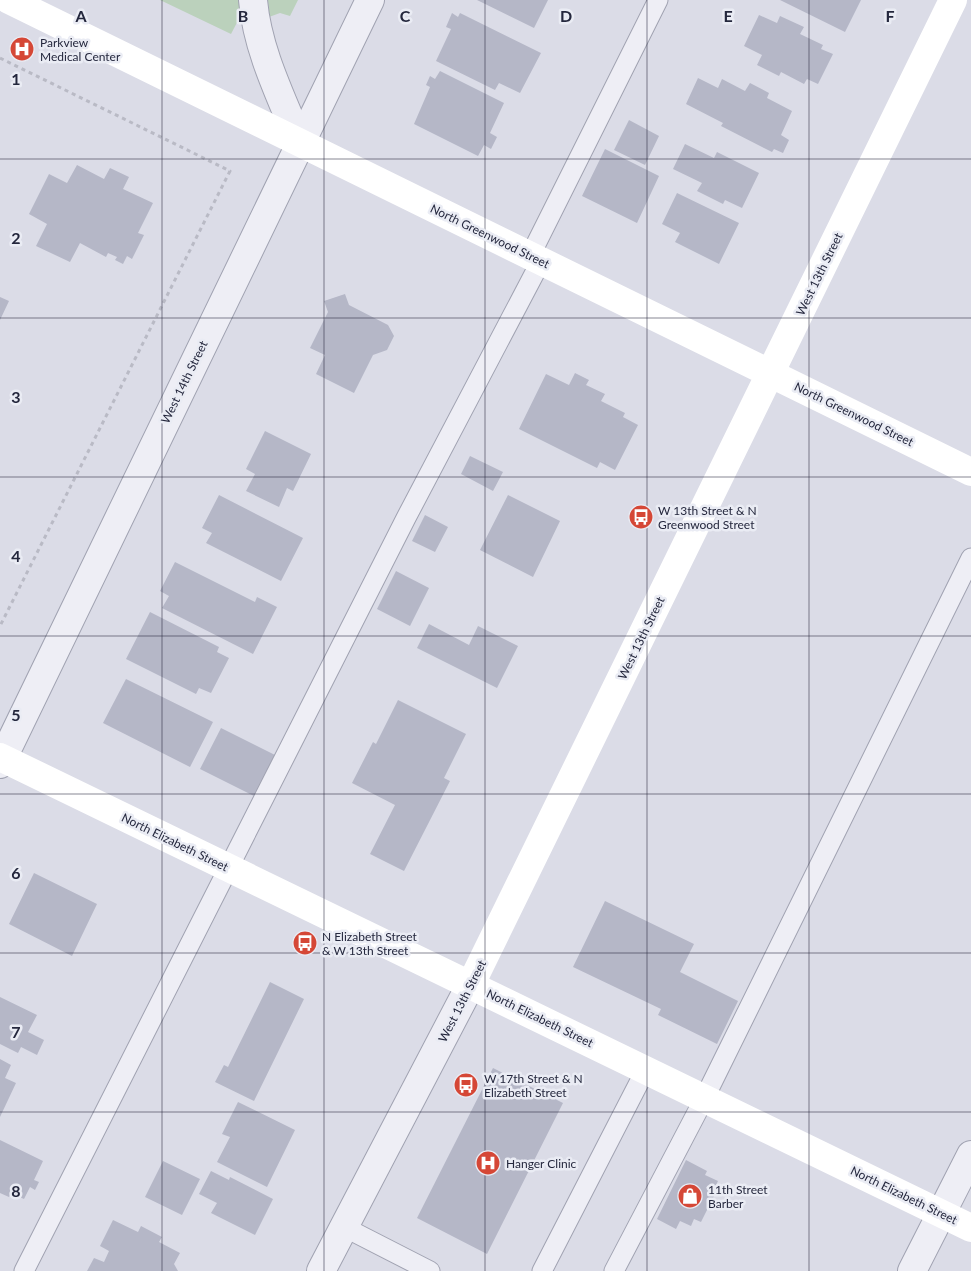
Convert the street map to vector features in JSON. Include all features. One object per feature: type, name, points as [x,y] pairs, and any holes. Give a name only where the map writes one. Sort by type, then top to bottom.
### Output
[{"type":"main road","name":"North Greenwood Street","points":[[9,0],[971,472]]},
{"type":"main road","name":"West 13th Street","points":[[471,984],[953,0]]},
{"type":"main road","name":"North Elizabeth Street","points":[[1,760],[229,867],[971,1228]]},
{"type":"street","points":[[253,0],[255,20],[272,75],[300,142]]},
{"type":"street","name":"West 14th Street","points":[[1,760],[370,0]]},
{"type":"street","name":"West 13th Street","points":[[321,1271],[471,984]]},
{"type":"street","points":[[912,1271],[971,1155]]},
{"type":"lane","points":[[24,1271],[536,258],[658,0]]},
{"type":"lane","points":[[614,1271],[704,1099],[971,558]]},
{"type":"lane","points":[[542,1271],[645,1071]]},
{"type":"lane","points":[[344,1228],[430,1271]]},
{"type":"path","points":[[0,58],[230,171],[0,626]]},
{"type":"green space","points":[[160,0],[243,0],[242,13],[231,34]]},
{"type":"green space","points":[[268,0],[298,0],[290,16],[280,13],[269,17]]},
{"type":"building","points":[[477,0],[548,0],[534,28]]},
{"type":"building","points":[[780,0],[861,0],[845,32]]},
{"type":"building","points":[[452,13],[458,17],[460,13],[541,53],[520,93],[499,83],[495,90],[436,61],[451,29],[446,27]]},
{"type":"building","points":[[759,15],[777,23],[780,16],[804,27],[800,34],[823,45],[821,49],[833,54],[818,84],[807,79],[804,84],[781,72],[779,76],[757,65],[762,55],[744,46]]},
{"type":"building","points":[[440,71],[504,103],[490,133],[497,137],[491,149],[484,145],[478,156],[414,124],[430,87],[426,85],[430,76],[435,79]]},
{"type":"building","points":[[698,78],[718,88],[722,79],[745,91],[750,83],[769,93],[767,98],[792,111],[781,135],[789,140],[783,153],[774,149],[772,152],[721,126],[723,123],[686,104]]},
{"type":"building","points":[[629,120],[659,136],[645,165],[614,150]]},
{"type":"building","points":[[685,144],[714,158],[717,152],[759,173],[742,208],[725,200],[723,204],[697,191],[702,183],[673,169]]},
{"type":"building","points":[[605,149],[659,176],[637,223],[582,196]]},
{"type":"building","points":[[77,165],[104,179],[110,168],[129,177],[123,189],[153,203],[138,233],[144,235],[132,259],[127,256],[123,264],[115,260],[117,257],[108,253],[106,257],[80,243],[70,262],[36,246],[47,224],[29,214],[49,174],[67,183]]},
{"type":"building","points":[[677,193],[739,223],[719,264],[675,242],[680,233],[662,224]]},
{"type":"building","points":[[345,294],[349,305],[388,325],[394,336],[387,350],[373,355],[354,393],[316,374],[325,355],[310,348],[328,312],[324,301]]},
{"type":"building","points":[[0,297],[9,301],[0,320]]},
{"type":"building","points":[[575,373],[589,380],[586,385],[605,394],[601,401],[625,413],[623,417],[638,425],[615,470],[600,462],[597,468],[519,429],[546,374],[569,385]]},
{"type":"building","points":[[265,431],[311,454],[293,491],[287,488],[279,507],[246,491],[255,474],[246,469]]},
{"type":"building","points":[[470,456],[503,472],[493,491],[461,474]]},
{"type":"building","points":[[219,495],[303,538],[281,581],[206,543],[212,533],[202,528]]},
{"type":"building","points":[[508,495],[560,521],[533,577],[480,550]]},
{"type":"building","points":[[425,515],[448,527],[435,552],[412,541]]},
{"type":"building","points":[[175,562],[255,602],[257,597],[277,607],[253,654],[162,608],[169,596],[160,591]]},
{"type":"building","points":[[396,571],[429,588],[410,626],[377,609]]},
{"type":"building","points":[[150,612],[219,647],[217,652],[229,658],[211,693],[199,688],[196,694],[126,659]]},
{"type":"building","points":[[429,624],[469,645],[478,626],[518,646],[497,688],[417,648]]},
{"type":"building","points":[[126,679],[213,722],[190,767],[103,723]]},
{"type":"building","points":[[398,700],[466,734],[444,778],[450,781],[404,871],[370,854],[395,805],[352,783],[373,742],[376,744]]},
{"type":"building","points":[[221,728],[277,756],[256,797],[200,769]]},
{"type":"building","points":[[34,873],[97,904],[72,956],[9,924]]},
{"type":"building","points":[[605,901],[694,944],[680,972],[738,1001],[717,1044],[658,1015],[661,1009],[573,967]]},
{"type":"building","points":[[270,982],[304,999],[254,1101],[215,1082],[224,1065],[228,1067]]},
{"type":"building","points":[[0,997],[37,1015],[28,1032],[44,1040],[37,1055],[21,1047],[18,1053],[0,1044]]},
{"type":"building","points":[[0,1059],[11,1065],[5,1078],[16,1083],[0,1117]]},
{"type":"building","points":[[493,1068],[563,1103],[487,1254],[417,1218]]},
{"type":"building","points":[[238,1102],[295,1130],[267,1187],[217,1162],[230,1137],[222,1134]]},
{"type":"building","points":[[0,1140],[43,1161],[34,1180],[39,1182],[35,1190],[30,1187],[24,1199],[11,1193],[9,1197],[0,1193]]},
{"type":"building","points":[[686,1160],[707,1171],[705,1175],[718,1181],[713,1191],[716,1192],[701,1222],[694,1219],[691,1226],[680,1221],[676,1229],[657,1219]]},
{"type":"building","points":[[163,1161],[200,1179],[182,1215],[145,1197]]},
{"type":"building","points":[[211,1171],[229,1180],[230,1177],[273,1199],[255,1235],[211,1213],[217,1203],[199,1194]]},
{"type":"building","points":[[113,1220],[138,1232],[141,1226],[162,1237],[159,1242],[180,1253],[174,1264],[178,1271],[87,1271],[94,1258],[104,1262],[109,1251],[100,1246]]},
{"type":"place","name":"Parkview Medical Center","points":[[22,49]]},
{"type":"place","name":"W 13th Street & N Greenwood Street","points":[[641,517]]},
{"type":"place","name":"N Elizabeth Street & W 13th Street","points":[[305,943]]},
{"type":"place","name":"W 17th Street & N Elizabeth Street","points":[[466,1085]]},
{"type":"place","name":"Hanger Clinic","points":[[488,1163]]},
{"type":"place","name":"11th Street Barber","points":[[690,1196]]}]
